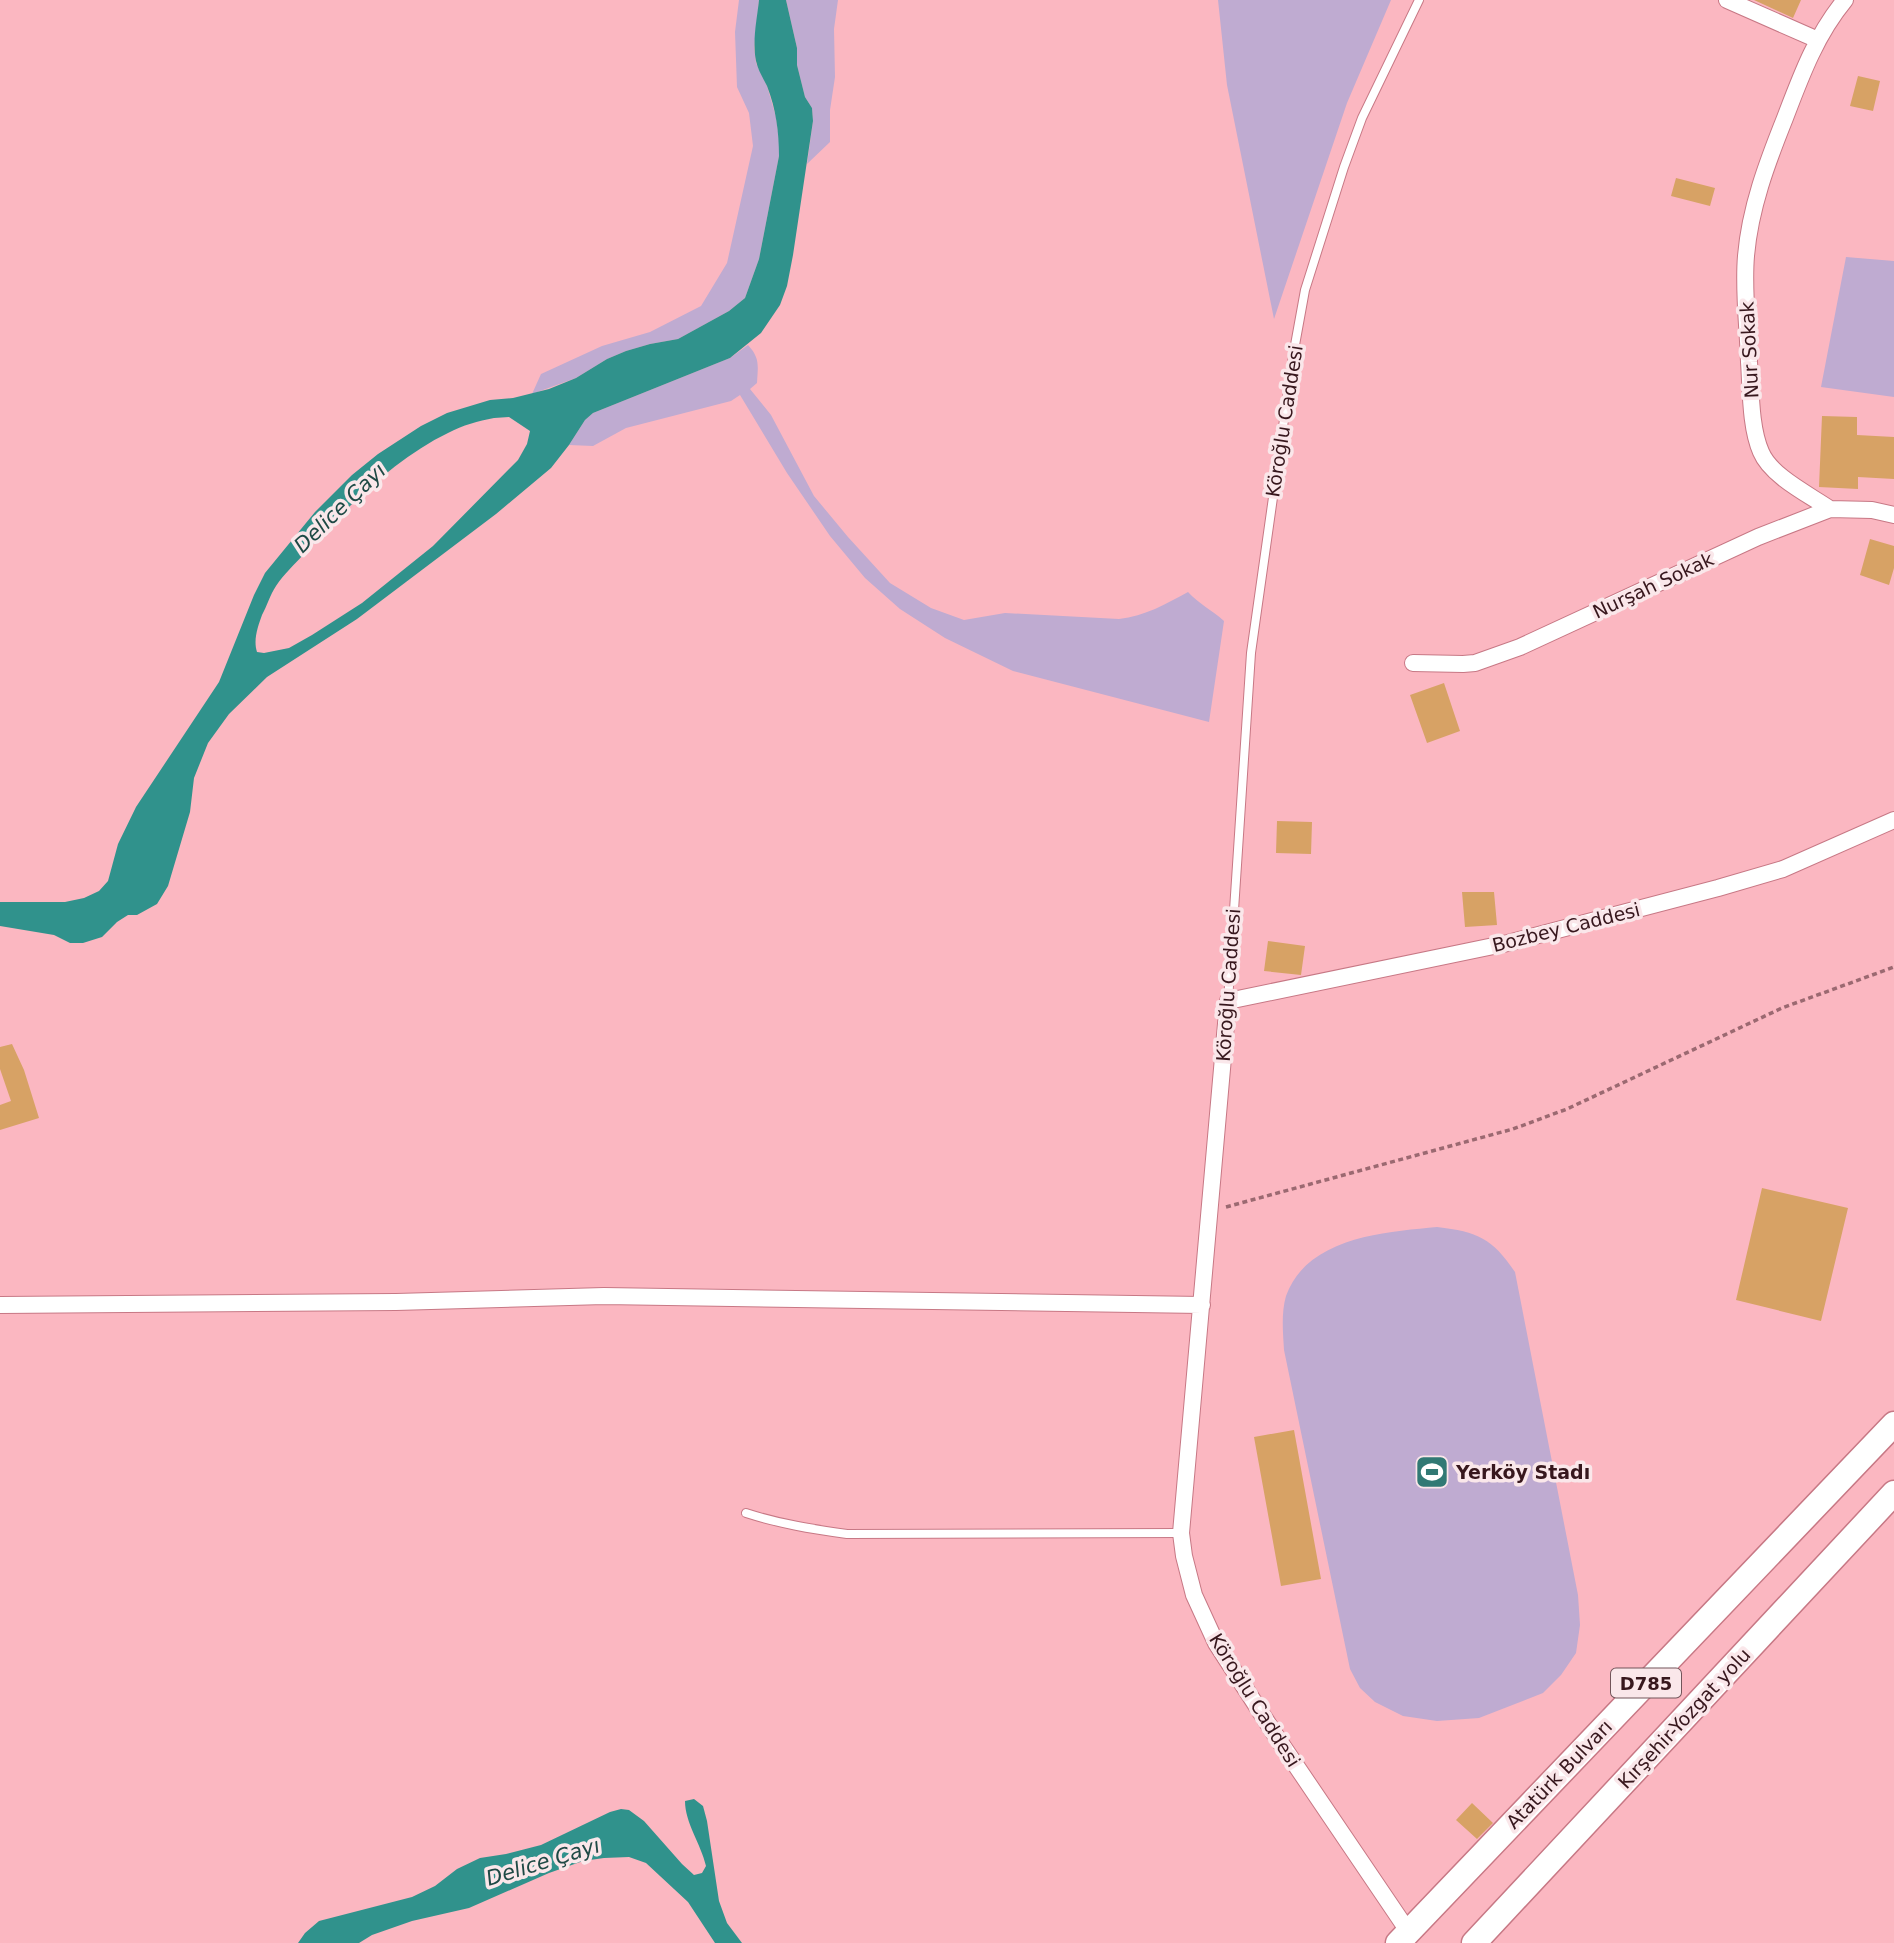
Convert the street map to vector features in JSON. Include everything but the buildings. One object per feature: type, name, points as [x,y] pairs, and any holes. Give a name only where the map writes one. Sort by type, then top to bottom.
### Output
[{"type":"main road","name":"Atatürk Bulvarı","points":[[1403,1937],[1894,1424]]},
{"type":"main road","name":"Kırşehir-Yozgat yolu","points":[[1474,1943],[1894,1493]]},
{"type":"street","points":[[1727,0],[1818,40]]},
{"type":"street","name":"Nur Sokak","points":[[1830,509],[1778,474],[1761,452],[1755,431],[1751,388],[1745,266],[1751,220],[1768,160],[1809,55],[1844,0]]},
{"type":"street","name":"Nurşah Sokak","points":[[1412,663],[1463,664],[1489,659],[1520,648],[1758,537],[1830,509],[1872,510],[1894,515]]},
{"type":"street","name":"Bozbey Caddesi","points":[[1228,1001],[1508,943],[1718,888],[1783,869],[1894,820]]},
{"type":"street","name":"Köroğlu Caddesi","points":[[1228,1001],[1181,1533],[1184,1556],[1194,1595],[1216,1643],[1403,1937]]},
{"type":"street","points":[[0,1305],[396,1302],[604,1296],[1202,1305]]},
{"type":"lane","name":"Köroğlu Caddesi","points":[[1228,1001],[1251,653],[1291,369],[1305,290],[1362,118],[1419,0]]},
{"type":"lane","points":[[747,1513],[797,1527],[847,1534],[1181,1533]]},
{"type":"path","points":[[1210,1211],[1513,1129],[1567,1110],[1782,1008],[1894,967]]},
{"type":"shaded area","points":[[739,0],[759,0],[754,48],[756,63],[767,86],[779,139],[779,156],[759,259],[745,298],[729,311],[678,339],[626,351],[576,378],[532,394],[541,374],[602,346],[650,332],[701,306],[727,263],[753,146],[749,113],[737,87],[735,32]]},
{"type":"shaded area","points":[[786,0],[838,0],[834,29],[835,77],[830,110],[830,142],[807,164],[813,121],[812,108],[805,97],[797,65],[797,48]]},
{"type":"shaded area","points":[[1218,0],[1391,0],[1347,103],[1274,319],[1227,85]]},
{"type":"shaded area","points":[[1846,257],[1894,261],[1894,397],[1821,387]]},
{"type":"shaded area","points":[[748,345],[755,354],[758,366],[757,383],[750,389],[771,415],[814,496],[890,583],[931,608],[964,620],[1005,613],[1119,619],[1146,612],[1188,592],[1224,621],[1209,722],[1013,671],[945,638],[900,609],[865,578],[830,536],[787,473],[740,395],[731,401],[626,428],[593,446],[569,445],[585,420],[593,413],[730,358]]},
{"type":"shaded area","name":"Yerköy Stadı","points":[[1437,1227],[1463,1231],[1483,1239],[1499,1251],[1515,1272],[1578,1595],[1580,1625],[1576,1653],[1561,1675],[1543,1693],[1479,1718],[1437,1721],[1403,1716],[1375,1702],[1360,1688],[1350,1669],[1284,1350],[1283,1309],[1296,1276],[1311,1261],[1329,1250],[1372,1235]]},
{"type":"water","name":"Delice Çayı","points":[[759,0],[786,0],[797,48],[797,65],[805,97],[812,108],[813,121],[787,286],[780,305],[761,333],[730,358],[593,413],[585,420],[551,468],[496,514],[357,619],[267,677],[229,714],[208,743],[194,778],[190,812],[168,886],[157,904],[137,915],[128,915],[102,937],[83,943],[70,943],[54,935],[0,926],[0,902],[65,902],[99,891],[108,881],[118,844],[136,807],[219,682],[265,573],[315,512],[352,475],[378,454],[421,426],[447,413],[490,400],[513,398],[549,389],[626,351],[678,339],[729,311],[745,298],[759,259],[779,156],[775,112],[755,53]],"holes":[[[509,417],[530,431],[527,444],[518,460],[433,546],[362,603],[312,635],[289,648],[257,652],[258,628],[276,586],[371,486],[408,457],[454,430],[494,418]]]},
{"type":"water","name":"Delice Çayı","points":[[694,1799],[703,1806],[707,1821],[719,1901],[727,1923],[742,1943],[715,1943],[688,1902],[646,1863],[629,1857],[583,1861],[469,1908],[412,1921],[372,1935],[359,1943],[298,1943],[319,1921],[412,1897],[480,1858],[541,1845],[621,1809],[629,1810],[644,1821],[694,1875],[702,1873],[706,1866],[690,1825],[685,1801]]},
{"type":"place","name":"Yerköy Stadı","points":[[1432,1472]]}]
